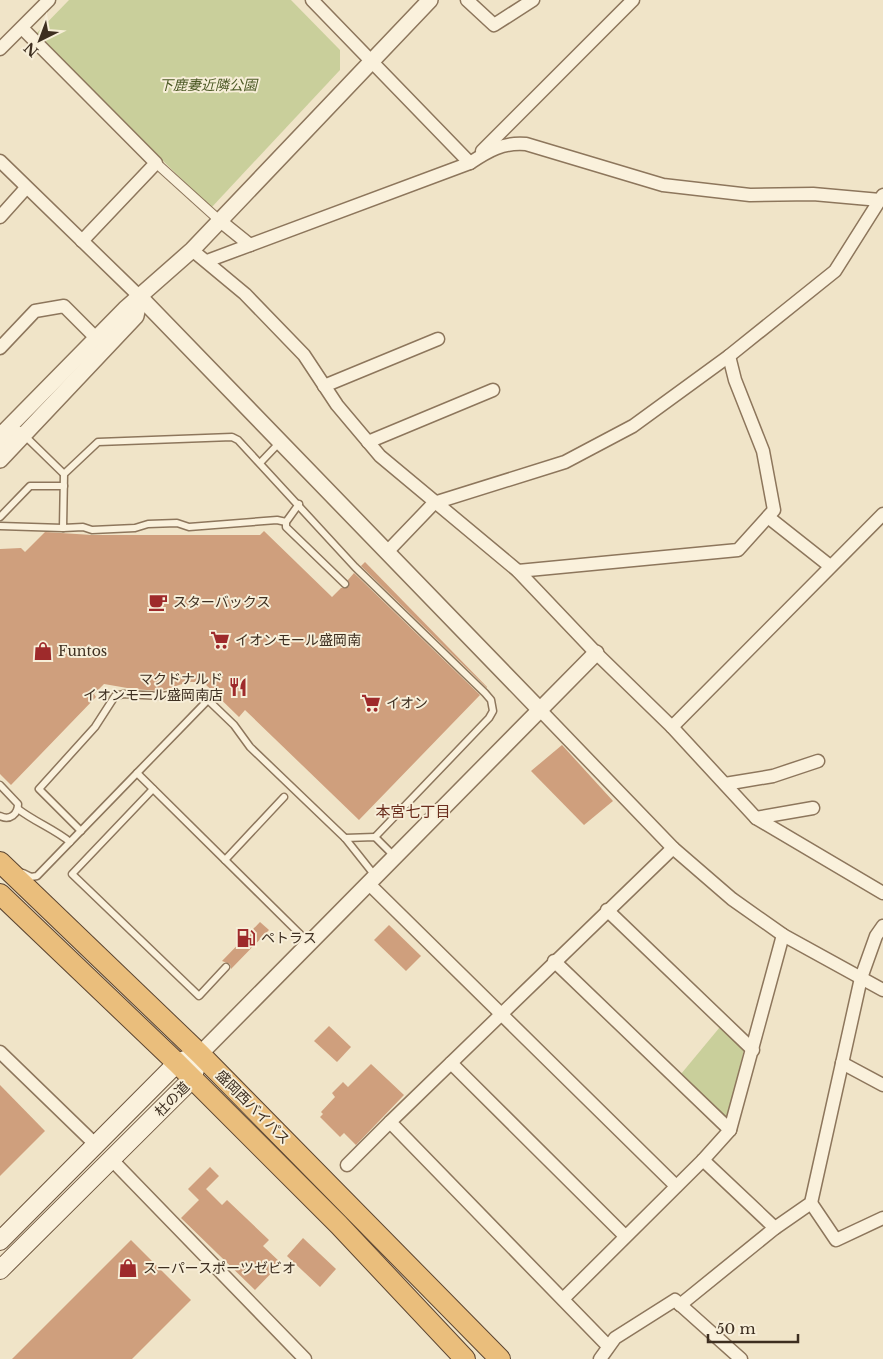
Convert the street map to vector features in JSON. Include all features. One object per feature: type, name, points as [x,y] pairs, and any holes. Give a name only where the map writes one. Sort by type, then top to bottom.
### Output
[{"type":"highway","name":"盛岡西バイパス","points":[[0,862],[200,1054],[500,1359]]},
{"type":"highway","name":"盛岡西バイパス","points":[[0,894],[177,1063],[339,1225],[465,1359]]},
{"type":"main road","name":"杜の道","points":[[0,1241],[177,1063],[200,1054]]},
{"type":"main road","name":"杜の道","points":[[0,1270],[192,1079],[200,1054]]},
{"type":"street","points":[[0,49],[49,0]]},
{"type":"street","points":[[312,0],[470,163]]},
{"type":"street","points":[[0,436],[96,338],[192,250],[430,0]]},
{"type":"street","points":[[467,0],[494,25],[533,0]]},
{"type":"street","points":[[470,163],[633,0]]},
{"type":"street","points":[[22,28],[156,163],[219,220],[250,245]]},
{"type":"street","points":[[207,261],[470,163],[497,148],[511,143],[526,144],[662,184],[750,194],[813,194],[881,198],[835,271],[729,356],[633,426],[565,462],[434,502],[386,552]]},
{"type":"street","points":[[0,161],[140,298],[672,848],[732,899],[783,936],[883,990]]},
{"type":"street","points":[[82,240],[156,163]]},
{"type":"street","points":[[0,218],[26,188]]},
{"type":"street","points":[[192,250],[245,294],[304,355],[337,405],[380,456],[518,571],[596,653],[672,728],[756,818],[883,893]]},
{"type":"street","points":[[0,460],[136,316],[140,298]]},
{"type":"street","points":[[0,348],[35,311],[64,306],[96,338]]},
{"type":"street","points":[[324,386],[438,339]]},
{"type":"street","points":[[518,571],[738,550],[774,510],[763,451],[735,380],[729,356]]},
{"type":"street","points":[[368,442],[493,390]]},
{"type":"street","points":[[0,449],[17,432],[24,435]]},
{"type":"street","points":[[672,728],[883,514]]},
{"type":"street","points":[[768,517],[830,566]]},
{"type":"street","points":[[200,1054],[541,711],[596,653]]},
{"type":"street","points":[[725,784],[773,776],[818,761]]},
{"type":"street","points":[[756,818],[813,808]]},
{"type":"street","points":[[347,1164],[554,960],[672,848]]},
{"type":"street","points":[[372,881],[500,1015],[676,1186]]},
{"type":"street","points":[[606,910],[753,1050]]},
{"type":"street","points":[[680,1305],[775,1228],[811,1203],[861,978],[876,936],[883,926]]},
{"type":"street","points":[[563,1299],[703,1160],[730,1130],[783,936]]},
{"type":"street","points":[[554,960],[730,1130]]},
{"type":"street","points":[[0,1052],[96,1145]]},
{"type":"street","points":[[451,1063],[625,1236]]},
{"type":"street","points":[[842,1063],[883,1085]]},
{"type":"street","points":[[390,1122],[608,1346]]},
{"type":"street","points":[[111,1159],[305,1359]]},
{"type":"street","points":[[703,1160],[775,1228]]},
{"type":"street","points":[[811,1203],[836,1240],[883,1218]]},
{"type":"street","points":[[600,1359],[608,1346],[616,1338],[675,1300],[741,1359]]},
{"type":"lane","points":[[24,435],[64,474],[63,528]]},
{"type":"lane","points":[[64,474],[98,442],[232,437],[238,440],[299,504],[355,568],[491,700],[493,711],[489,718],[375,837],[345,838]]},
{"type":"lane","points":[[260,463],[280,442]]},
{"type":"lane","points":[[0,517],[30,486],[64,486]]},
{"type":"lane","points":[[299,504],[286,522],[286,527],[345,584]]},
{"type":"lane","points":[[0,526],[83,527],[92,530],[135,528],[148,524],[177,523],[189,527],[232,525],[238,522],[277,520],[286,522]]},
{"type":"lane","points":[[81,831],[39,789],[95,727],[115,696],[124,694],[161,696],[185,692],[199,694],[234,725],[250,747],[345,838],[372,881]]},
{"type":"lane","points":[[0,852],[24,874],[31,877],[37,876],[208,700]]},
{"type":"lane","points":[[137,773],[310,943]]},
{"type":"lane","points":[[0,785],[18,804],[18,809],[34,822],[62,835],[70,842]]},
{"type":"lane","points":[[153,789],[72,874],[199,996],[226,968]]},
{"type":"lane","points":[[225,860],[284,797]]},
{"type":"lane","points":[[0,816],[8,818],[18,809]]},
{"type":"lane","points":[[375,837],[396,857]]},
{"type":"green space","name":"下鹿妻近隣公園","points":[[69,0],[291,0],[340,50],[340,70],[211,208],[35,35]]},
{"type":"green space","points":[[720,1027],[744,1049],[729,1115],[725,1116],[681,1074]]},
{"type":"building","name":"イオンモール盛岡南","points":[[264,531],[332,597],[341,588],[349,587],[348,580],[354,573],[480,695],[359,820],[245,710],[239,717],[203,682],[188,682],[161,691],[104,684],[94,694],[96,697],[11,785],[0,774],[0,549],[21,548],[25,552],[45,532],[92,535],[260,535]]},
{"type":"building","points":[[365,562],[487,687],[487,688],[361,566]]},
{"type":"building","points":[[562,745],[613,801],[584,825],[531,771]]},
{"type":"building","points":[[260,922],[269,930],[231,969],[230,964],[222,961]]},
{"type":"building","points":[[389,925],[421,956],[406,971],[374,940]]},
{"type":"building","points":[[329,1026],[351,1047],[337,1062],[314,1041]]},
{"type":"building","points":[[371,1064],[404,1095],[356,1145],[344,1133],[340,1137],[320,1117],[323,1114],[321,1112],[335,1097],[332,1093],[343,1082],[348,1087]]},
{"type":"building","points":[[0,1085],[45,1131],[0,1176]]},
{"type":"building","points":[[210,1167],[219,1176],[206,1189],[222,1205],[227,1200],[269,1240],[263,1246],[281,1263],[255,1290],[181,1218],[199,1200],[188,1189]]},
{"type":"building","points":[[303,1238],[336,1269],[320,1287],[287,1256]]},
{"type":"building","points":[[131,1240],[191,1300],[132,1359],[12,1359]]},
{"type":"place","name":"スターバックス","points":[[158,602]]},
{"type":"place","name":"イオンモール盛岡南","points":[[220,640]]},
{"type":"place","name":"Funtos","points":[[43,651]]},
{"type":"place","name":"マクドナルド イオンモール盛岡南店","points":[[238,687]]},
{"type":"place","name":"イオン","points":[[371,703]]},
{"type":"place","name":"ペトラス","points":[[246,938]]},
{"type":"place","name":"スーパースポーツゼビオ","points":[[128,1268]]},
{"type":"district","name":"本宮七丁目","points":[[413,811]]}]
